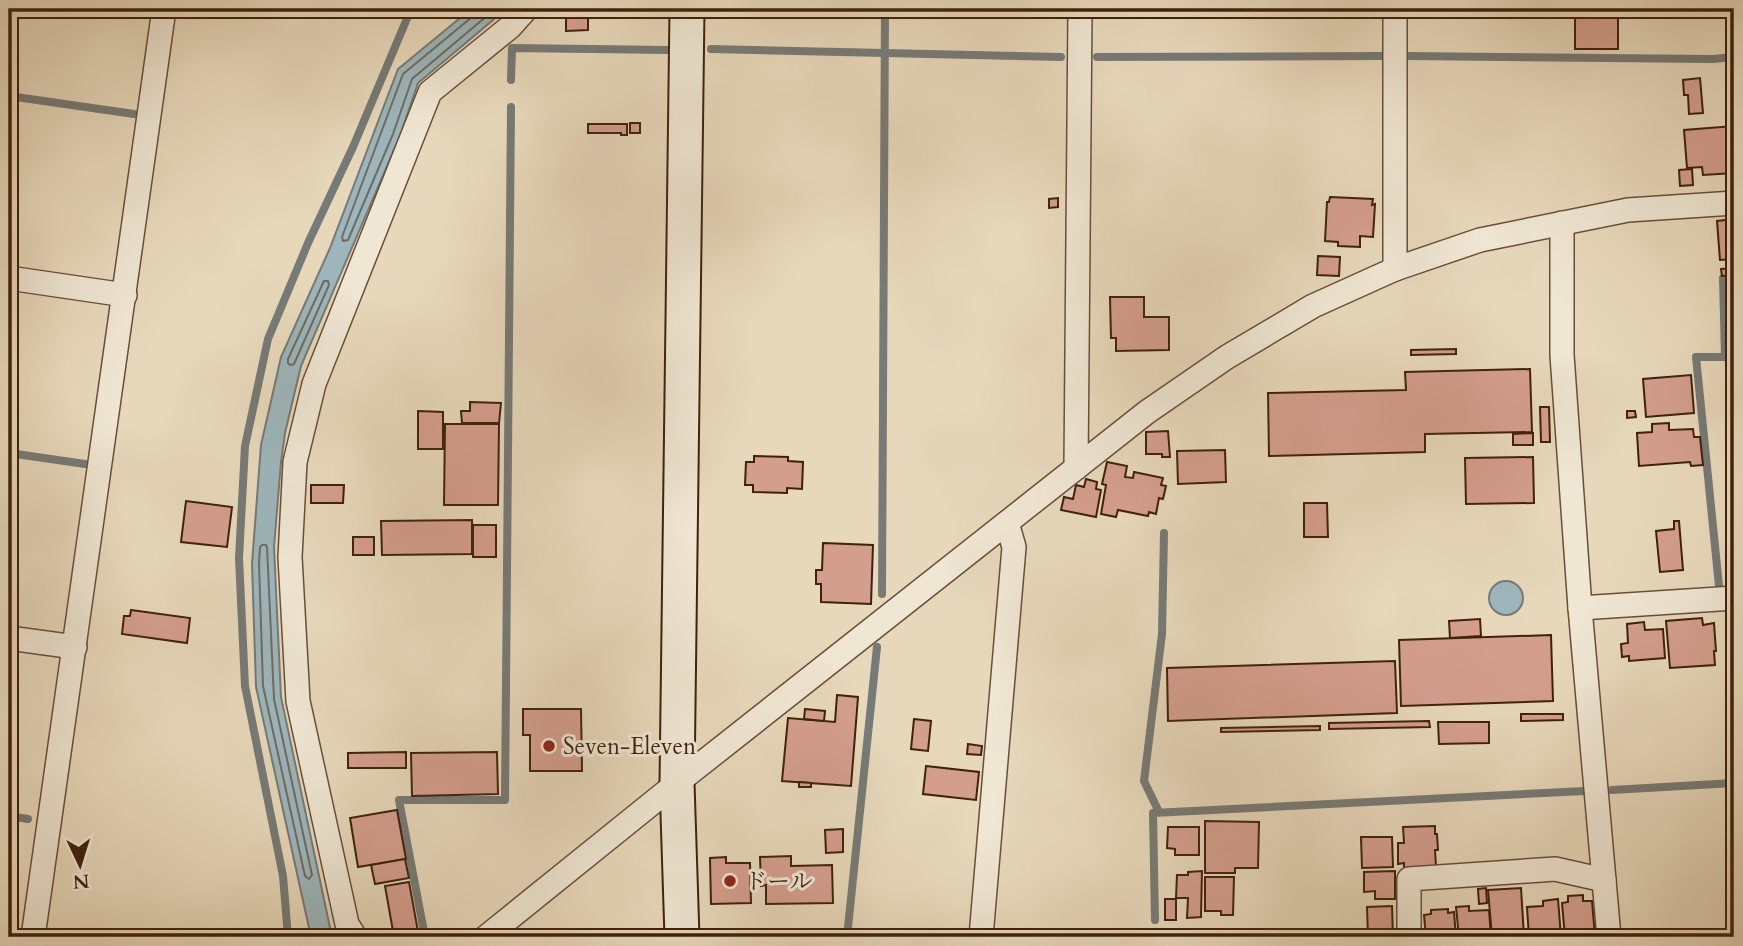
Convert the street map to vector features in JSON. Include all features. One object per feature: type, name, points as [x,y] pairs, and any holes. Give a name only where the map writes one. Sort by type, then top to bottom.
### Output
[{"type":"street","points":[[33,937],[164,9]]},
{"type":"street","points":[[355,937],[347,924],[298,701],[290,557],[295,461],[314,384],[430,92],[510,27],[526,9]]},
{"type":"street","points":[[682,937],[677,783],[687,9]]},
{"type":"street","points":[[1076,468],[1080,9]]},
{"type":"street","points":[[1395,9],[1395,269]]},
{"type":"street","points":[[486,937],[1147,412],[1227,357],[1313,306],[1395,269],[1480,240],[1628,210],[1734,202]]},
{"type":"street","points":[[1562,223],[1562,355],[1580,608],[1609,937]]},
{"type":"street","points":[[9,278],[125,295]]},
{"type":"street","points":[[981,937],[1014,547],[1007,523]]},
{"type":"street","points":[[1580,608],[1734,598]]},
{"type":"street","points":[[9,638],[75,647]]},
{"type":"street","points":[[1409,937],[1409,879],[1555,869],[1604,880]]},
{"type":"water","points":[[471,9],[503,9],[418,83],[400,136],[301,366],[285,433],[274,547],[281,697],[332,937],[311,937],[256,687],[252,564],[261,445],[281,357],[330,248],[398,69]]},
{"type":"water","points":[[1506,581],[1518,586],[1523,598],[1518,610],[1506,615],[1494,610],[1489,598],[1494,586]]},
{"type":"building","points":[[1575,9],[1618,9],[1618,49],[1575,49]]},
{"type":"building","points":[[588,11],[588,30],[566,31],[566,12]]},
{"type":"building","points":[[1700,78],[1703,113],[1689,114],[1688,95],[1684,95],[1683,80]]},
{"type":"building","points":[[630,123],[640,123],[640,133],[630,133]]},
{"type":"building","points":[[588,124],[627,124],[627,135],[588,133]]},
{"type":"building","points":[[1734,126],[1734,173],[1703,175],[1702,167],[1687,168],[1684,130]]},
{"type":"building","points":[[1692,169],[1693,185],[1680,186],[1679,170]]},
{"type":"building","points":[[1330,197],[1373,199],[1373,237],[1360,236],[1360,247],[1338,246],[1338,242],[1325,241],[1327,202]]},
{"type":"building","points":[[1058,198],[1058,207],[1049,208],[1049,199]]},
{"type":"building","points":[[1734,219],[1734,236],[1731,236],[1733,259],[1720,260],[1717,221]]},
{"type":"building","points":[[1318,256],[1340,257],[1339,276],[1317,275]]},
{"type":"building","points":[[1734,268],[1734,275],[1722,276],[1721,269]]},
{"type":"building","points":[[1110,297],[1144,297],[1144,317],[1169,317],[1169,350],[1116,351],[1116,338],[1111,338]]},
{"type":"building","points":[[1456,349],[1456,354],[1411,355],[1411,350]]},
{"type":"building","points":[[1530,369],[1532,432],[1425,434],[1425,452],[1269,456],[1268,393],[1406,390],[1405,372]]},
{"type":"building","points":[[1691,375],[1694,413],[1646,417],[1643,379]]},
{"type":"building","points":[[470,402],[501,403],[499,423],[462,423],[461,411],[470,411]]},
{"type":"building","points":[[1540,407],[1549,407],[1550,442],[1541,442]]},
{"type":"building","points":[[418,411],[443,412],[443,449],[418,449]]},
{"type":"building","points":[[1627,411],[1635,411],[1636,417],[1627,418]]},
{"type":"building","points":[[1669,423],[1669,430],[1693,429],[1694,437],[1700,437],[1703,465],[1691,466],[1690,462],[1639,466],[1637,433],[1652,432],[1652,424]]},
{"type":"building","points":[[445,424],[499,424],[498,505],[444,505]]},
{"type":"building","points":[[1168,431],[1170,457],[1146,454],[1146,432]]},
{"type":"building","points":[[1533,433],[1533,445],[1513,445],[1513,434]]},
{"type":"building","points":[[1225,450],[1226,482],[1178,484],[1177,451]]},
{"type":"building","points":[[754,456],[788,457],[788,461],[803,462],[802,489],[787,488],[787,493],[753,492],[753,485],[745,485],[746,462],[754,462]]},
{"type":"building","points":[[1533,457],[1534,503],[1466,504],[1465,458]]},
{"type":"building","points":[[1107,462],[1127,466],[1125,477],[1133,478],[1134,472],[1163,478],[1161,485],[1166,486],[1163,499],[1159,498],[1156,514],[1149,512],[1148,516],[1118,510],[1116,517],[1101,514],[1106,485],[1102,484]]},
{"type":"building","points":[[1086,479],[1097,482],[1096,489],[1101,490],[1096,517],[1061,510],[1064,497],[1073,499],[1076,485],[1084,487]]},
{"type":"building","points":[[311,485],[344,485],[343,503],[311,503]]},
{"type":"building","points":[[186,501],[232,507],[227,547],[181,542]]},
{"type":"building","points":[[1304,503],[1327,503],[1328,537],[1304,537]]},
{"type":"building","points":[[472,520],[472,554],[382,555],[381,521]]},
{"type":"building","points":[[1674,521],[1679,521],[1683,570],[1660,572],[1656,531],[1674,529]]},
{"type":"building","points":[[473,525],[496,525],[496,557],[473,557]]},
{"type":"building","points":[[353,537],[374,537],[374,555],[353,555]]},
{"type":"building","points":[[823,543],[873,545],[871,604],[821,602],[821,584],[816,584],[816,570],[822,570]]},
{"type":"building","points":[[131,610],[190,618],[187,643],[122,634],[124,616],[130,616]]},
{"type":"building","points":[[1702,618],[1703,625],[1714,623],[1715,665],[1670,668],[1666,621]]},
{"type":"building","points":[[1480,619],[1481,636],[1450,638],[1449,621]]},
{"type":"building","points":[[1644,622],[1645,630],[1663,629],[1665,658],[1629,661],[1629,656],[1622,657],[1621,644],[1628,643],[1627,624]]},
{"type":"building","points":[[1551,635],[1553,701],[1401,706],[1399,640]]},
{"type":"building","points":[[1395,661],[1397,713],[1168,721],[1167,668]]},
{"type":"building","points":[[837,695],[858,697],[851,786],[782,781],[788,718],[835,722]]},
{"type":"building","points":[[523,709],[581,709],[582,771],[530,771],[530,735],[523,735]]},
{"type":"building","points":[[805,709],[825,711],[824,721],[804,719]]},
{"type":"building","points":[[1521,714],[1563,714],[1563,720],[1521,721]]},
{"type":"building","points":[[914,719],[931,721],[928,751],[911,749]]},
{"type":"building","points":[[1429,721],[1430,727],[1329,729],[1329,723]]},
{"type":"building","points":[[1438,722],[1489,722],[1489,743],[1439,744]]},
{"type":"building","points":[[1320,726],[1320,730],[1221,732],[1221,728]]},
{"type":"building","points":[[968,744],[982,746],[981,755],[967,754]]},
{"type":"building","points":[[406,752],[406,768],[348,768],[348,753]]},
{"type":"building","points":[[497,752],[498,794],[412,796],[411,753]]},
{"type":"building","points":[[926,766],[979,772],[976,800],[923,794]]},
{"type":"building","points":[[799,782],[811,783],[811,787],[799,787]]},
{"type":"building","points":[[397,810],[406,859],[358,867],[350,818]]},
{"type":"building","points":[[1205,821],[1259,822],[1258,868],[1235,868],[1235,873],[1205,873]]},
{"type":"building","points":[[1435,826],[1438,850],[1435,850],[1436,867],[1404,868],[1404,863],[1398,864],[1398,843],[1404,843],[1403,827]]},
{"type":"building","points":[[1168,827],[1199,827],[1199,855],[1175,855],[1175,849],[1167,848]]},
{"type":"building","points":[[843,829],[843,852],[826,853],[825,830]]},
{"type":"building","points":[[1361,837],[1392,837],[1393,867],[1362,868]]},
{"type":"building","points":[[791,856],[791,866],[832,865],[833,903],[766,904],[766,885],[761,886],[760,857]]},
{"type":"building","points":[[726,857],[726,863],[750,863],[751,903],[711,904],[710,858]]},
{"type":"building","points":[[405,859],[409,878],[375,884],[371,865]]},
{"type":"building","points":[[1202,871],[1201,917],[1187,918],[1188,898],[1176,898],[1177,875]]},
{"type":"building","points":[[1395,871],[1395,899],[1375,899],[1375,891],[1364,892],[1364,872]]},
{"type":"building","points":[[1205,877],[1234,877],[1233,915],[1221,915],[1221,911],[1205,911]]},
{"type":"building","points":[[409,882],[419,937],[394,937],[385,886]]},
{"type":"building","points":[[1486,888],[1487,903],[1479,904],[1478,889]]},
{"type":"building","points":[[1521,888],[1524,937],[1492,937],[1488,890]]},
{"type":"building","points":[[1583,895],[1583,901],[1592,901],[1595,936],[1565,937],[1562,903],[1568,902],[1568,896]]},
{"type":"building","points":[[1165,899],[1176,899],[1176,920],[1165,920]]},
{"type":"building","points":[[1558,899],[1561,937],[1529,937],[1527,907],[1543,906],[1543,901]]},
{"type":"building","points":[[1392,906],[1393,937],[1368,937],[1367,907]]},
{"type":"building","points":[[1469,906],[1469,911],[1489,910],[1491,937],[1459,937],[1456,907]]},
{"type":"building","points":[[1448,909],[1448,913],[1454,912],[1456,937],[1426,937],[1424,915],[1431,914],[1431,910]]},
{"type":"waterway","points":[[288,937],[283,876],[245,686],[239,558],[245,446],[268,339],[411,9]]},
{"type":"waterway","points":[[882,594],[885,9]]},
{"type":"waterway","points":[[511,80],[512,48],[667,50]]},
{"type":"waterway","points":[[711,49],[1061,57]]},
{"type":"waterway","points":[[1097,57],[1382,56]]},
{"type":"waterway","points":[[1407,56],[1734,57]]},
{"type":"waterway","points":[[9,96],[134,114]]},
{"type":"waterway","points":[[425,937],[399,800],[505,800],[511,107]]},
{"type":"waterway","points":[[1719,586],[1696,357],[1725,357],[1723,278]]},
{"type":"waterway","points":[[9,453],[85,464]]},
{"type":"waterway","points":[[1159,812],[1144,781],[1162,634],[1164,533]]},
{"type":"waterway","points":[[847,937],[877,647]]},
{"type":"waterway","points":[[1612,790],[1734,783]]},
{"type":"waterway","points":[[1155,920],[1153,813],[1585,791]]},
{"type":"waterway","points":[[9,816],[28,819]]},
{"type":"place","name":"Seven-Eleven","points":[[549,746]]},
{"type":"place","name":"ドール","points":[[730,881]]}]
